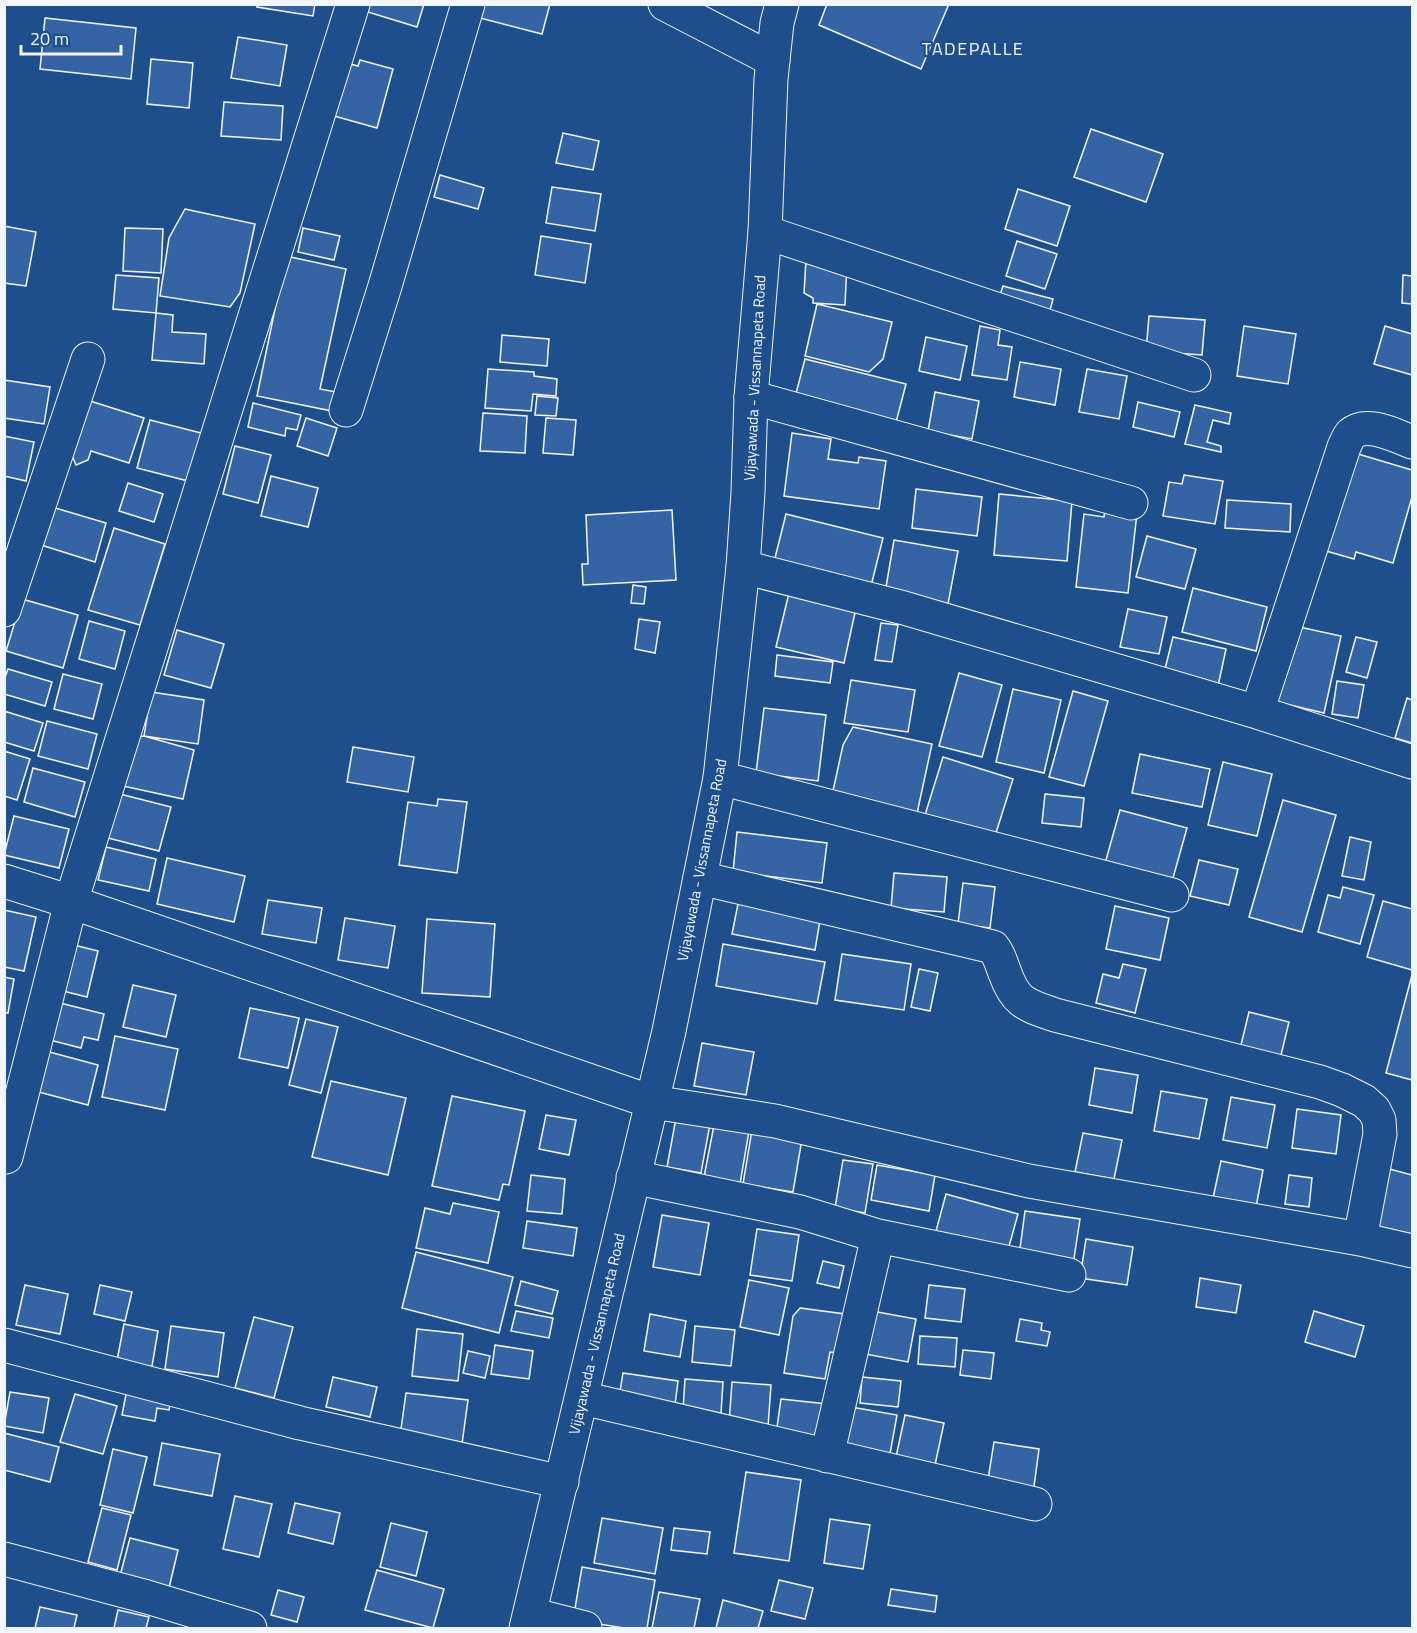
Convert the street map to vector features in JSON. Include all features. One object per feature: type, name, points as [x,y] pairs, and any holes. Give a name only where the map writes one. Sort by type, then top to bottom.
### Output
[{"type":"street","points":[[6,1157],[71,902],[352,4]]},
{"type":"street","points":[[346,410],[468,4]]},
{"type":"street","points":[[665,4],[773,60]]},
{"type":"street","name":"Vijayawada - Vissannapeta Road","points":[[528,1621],[669,1031],[720,778],[742,567],[748,492],[751,397],[765,231],[773,60],[777,23],[782,4]]},
{"type":"street","points":[[765,231],[1194,375]]},
{"type":"street","points":[[4,610],[88,359]]},
{"type":"street","points":[[751,397],[1131,503]]},
{"type":"street","points":[[1257,712],[1344,447],[1351,434],[1364,428],[1413,441]]},
{"type":"street","points":[[742,567],[904,608],[1257,712],[1413,762]]},
{"type":"street","points":[[720,778],[1172,895]]},
{"type":"street","points":[[700,878],[993,947],[1000,956],[1015,995],[1023,1003],[1055,1016],[1320,1082],[1364,1101],[1374,1110],[1379,1120],[1380,1134],[1360,1239]]},
{"type":"street","points":[[4,881],[652,1102],[775,1121],[1029,1181],[1360,1239],[1413,1251]]},
{"type":"street","points":[[633,1177],[800,1212],[878,1236],[1069,1275]]},
{"type":"street","points":[[827,1456],[878,1236]]},
{"type":"street","points":[[6,1354],[562,1482]]},
{"type":"street","points":[[582,1398],[1035,1504]]},
{"type":"street","points":[[4,1559],[147,1597],[250,1629]]},
{"type":"street","points":[[528,1621],[585,1629]]},
{"type":"building","points":[[257,4],[315,4],[313,16],[257,7]]},
{"type":"building","points":[[370,4],[424,4],[417,27],[368,12]]},
{"type":"building","points":[[484,4],[550,4],[542,34],[480,18]]},
{"type":"building","points":[[827,4],[949,4],[921,69],[819,25]]},
{"type":"building","points":[[45,18],[136,28],[131,79],[40,69]]},
{"type":"building","points":[[238,37],[287,45],[280,86],[231,78]]},
{"type":"building","points":[[151,59],[193,63],[189,108],[147,104]]},
{"type":"building","points":[[360,60],[393,69],[377,128],[327,114],[342,62],[358,66]]},
{"type":"building","points":[[224,102],[283,106],[281,140],[221,136]]},
{"type":"building","points":[[1091,129],[1163,154],[1146,202],[1074,177]]},
{"type":"building","points":[[563,133],[599,141],[593,170],[556,163]]},
{"type":"building","points":[[440,175],[484,188],[478,209],[434,197]]},
{"type":"building","points":[[552,187],[601,194],[595,231],[546,223]]},
{"type":"building","points":[[1018,189],[1070,206],[1057,246],[1005,229]]},
{"type":"building","points":[[185,209],[255,224],[240,293],[230,307],[160,296],[169,238]]},
{"type":"building","points":[[4,226],[36,232],[26,286],[4,283]]},
{"type":"building","points":[[125,228],[163,229],[161,273],[123,271]]},
{"type":"building","points":[[303,228],[340,236],[334,260],[298,252]]},
{"type":"building","points":[[541,236],[591,244],[585,283],[535,275]]},
{"type":"building","points":[[1017,241],[1057,254],[1045,289],[1006,276]]},
{"type":"building","points":[[286,256],[346,269],[320,389],[336,392],[332,411],[257,396]]},
{"type":"building","points":[[806,260],[847,263],[845,305],[813,303],[813,298],[804,293]]},
{"type":"building","points":[[116,275],[159,278],[156,313],[113,309]]},
{"type":"building","points":[[1403,275],[1412,276],[1412,304],[1402,303]]},
{"type":"building","points":[[1003,286],[1053,299],[1048,318],[997,304]]},
{"type":"building","points":[[817,304],[892,322],[883,359],[869,372],[805,356]]},
{"type":"building","points":[[156,313],[173,315],[172,332],[206,334],[204,364],[152,360]]},
{"type":"building","points":[[1149,316],[1205,320],[1202,355],[1146,351]]},
{"type":"building","points":[[980,326],[1000,330],[998,345],[1012,347],[1007,380],[972,375]]},
{"type":"building","points":[[1244,326],[1296,334],[1288,384],[1237,376]]},
{"type":"building","points":[[1385,326],[1412,334],[1412,375],[1374,364]]},
{"type":"building","points":[[502,335],[549,339],[547,366],[500,362]]},
{"type":"building","points":[[926,337],[967,346],[960,380],[919,371]]},
{"type":"building","points":[[805,359],[906,384],[894,430],[793,405]]},
{"type":"building","points":[[1020,362],[1061,369],[1055,405],[1014,397]]},
{"type":"building","points":[[488,369],[534,372],[534,376],[557,379],[556,396],[533,394],[531,411],[485,408]]},
{"type":"building","points":[[1087,369],[1127,376],[1119,419],[1079,412]]},
{"type":"building","points":[[4,380],[50,387],[44,424],[4,418]]},
{"type":"building","points":[[935,392],[979,401],[972,439],[928,431]]},
{"type":"building","points":[[537,396],[558,398],[556,416],[535,415]]},
{"type":"building","points":[[87,400],[144,418],[129,463],[91,451],[88,460],[76,465],[70,451]]},
{"type":"building","points":[[1138,402],[1180,412],[1174,437],[1133,427]]},
{"type":"building","points":[[253,403],[301,415],[297,430],[286,428],[285,436],[248,427]]},
{"type":"building","points":[[1195,405],[1231,413],[1229,424],[1213,420],[1207,442],[1221,446],[1221,452],[1185,444]]},
{"type":"building","points":[[483,413],[527,416],[525,453],[480,451]]},
{"type":"building","points":[[306,418],[337,428],[328,456],[297,446]]},
{"type":"building","points":[[546,418],[576,420],[573,455],[543,453]]},
{"type":"building","points":[[150,420],[205,434],[192,482],[137,468]]},
{"type":"building","points":[[792,433],[831,439],[828,459],[858,463],[859,457],[886,461],[879,509],[784,496]]},
{"type":"building","points":[[4,436],[34,442],[26,481],[4,476]]},
{"type":"building","points":[[235,446],[271,455],[258,503],[223,494]]},
{"type":"building","points":[[1348,451],[1412,470],[1412,497],[1393,563],[1356,552],[1354,559],[1319,549]]},
{"type":"building","points":[[1184,475],[1223,481],[1215,524],[1163,516],[1169,482],[1182,484]]},
{"type":"building","points":[[271,476],[318,488],[308,527],[261,516]]},
{"type":"building","points":[[128,483],[163,494],[154,522],[119,511]]},
{"type":"building","points":[[916,489],[982,497],[977,536],[912,528]]},
{"type":"building","points":[[999,494],[1072,501],[1067,561],[994,555]]},
{"type":"building","points":[[1227,500],[1291,504],[1290,532],[1225,528]]},
{"type":"building","points":[[52,507],[106,523],[95,562],[41,545]]},
{"type":"building","points":[[1105,509],[1137,513],[1128,593],[1076,587],[1084,514],[1104,517]]},
{"type":"building","points":[[672,510],[676,580],[583,585],[582,564],[588,564],[586,515]]},
{"type":"building","points":[[786,514],[883,538],[870,590],[773,566]]},
{"type":"building","points":[[114,528],[165,544],[140,625],[88,610]]},
{"type":"building","points":[[1147,536],[1196,549],[1185,589],[1136,577]]},
{"type":"building","points":[[894,540],[958,551],[948,604],[885,593]]},
{"type":"building","points":[[633,585],[646,587],[644,604],[631,603]]},
{"type":"building","points":[[1193,588],[1267,607],[1256,651],[1182,632]]},
{"type":"building","points":[[789,593],[856,608],[844,663],[776,647]]},
{"type":"building","points":[[22,599],[78,615],[63,668],[6,651]]},
{"type":"building","points":[[1128,609],[1167,617],[1159,654],[1120,647]]},
{"type":"building","points":[[639,619],[660,622],[655,653],[635,649]]},
{"type":"building","points":[[89,621],[125,631],[115,669],[79,659]]},
{"type":"building","points":[[881,623],[898,625],[892,662],[875,660]]},
{"type":"building","points":[[1290,625],[1341,636],[1324,713],[1273,701]]},
{"type":"building","points":[[177,630],[224,644],[211,688],[164,675]]},
{"type":"building","points":[[1173,637],[1226,649],[1218,686],[1164,673]]},
{"type":"building","points":[[1356,637],[1377,642],[1367,678],[1346,672]]},
{"type":"building","points":[[777,655],[833,662],[830,683],[775,676]]},
{"type":"building","points":[[8,669],[52,682],[45,706],[4,694],[4,680]]},
{"type":"building","points":[[959,673],[1002,685],[982,757],[939,746]]},
{"type":"building","points":[[63,674],[102,684],[93,719],[54,709]]},
{"type":"building","points":[[851,680],[915,690],[908,732],[844,723]]},
{"type":"building","points":[[1337,681],[1364,685],[1358,718],[1332,714]]},
{"type":"building","points":[[1013,689],[1061,700],[1044,773],[996,762]]},
{"type":"building","points":[[1073,691],[1108,701],[1084,786],[1049,777]]},
{"type":"building","points":[[151,692],[204,700],[198,744],[144,736]]},
{"type":"building","points":[[1407,698],[1412,700],[1412,743],[1395,738]]},
{"type":"building","points":[[764,708],[826,715],[818,781],[756,773]]},
{"type":"building","points":[[4,711],[43,723],[34,751],[4,742]]},
{"type":"building","points":[[47,721],[97,734],[88,769],[38,756]]},
{"type":"building","points":[[853,727],[932,744],[916,818],[831,800],[843,745]]},
{"type":"building","points":[[144,736],[194,750],[183,799],[123,786],[134,737]]},
{"type":"building","points":[[353,747],[414,757],[408,792],[347,782]]},
{"type":"building","points":[[4,751],[30,759],[17,800],[4,796]]},
{"type":"building","points":[[1140,754],[1210,769],[1202,807],[1132,793]]},
{"type":"building","points":[[943,757],[1013,779],[995,836],[925,815]]},
{"type":"building","points":[[1223,762],[1272,774],[1257,836],[1208,825]]},
{"type":"building","points":[[33,768],[85,782],[75,817],[24,802]]},
{"type":"building","points":[[116,793],[171,807],[159,851],[104,837]]},
{"type":"building","points":[[1045,794],[1084,798],[1081,827],[1042,823]]},
{"type":"building","points":[[438,799],[467,802],[457,873],[399,865],[408,802],[437,806]]},
{"type":"building","points":[[1283,800],[1336,815],[1302,932],[1249,917]]},
{"type":"building","points":[[1120,810],[1187,828],[1171,885],[1104,867]]},
{"type":"building","points":[[14,816],[69,829],[59,868],[4,855]]},
{"type":"building","points":[[737,832],[827,843],[822,883],[733,872]]},
{"type":"building","points":[[1350,837],[1371,842],[1364,880],[1342,876]]},
{"type":"building","points":[[106,847],[156,859],[149,891],[98,880]]},
{"type":"building","points":[[167,858],[245,876],[234,922],[157,904]]},
{"type":"building","points":[[1199,860],[1238,869],[1229,905],[1190,896]]},
{"type":"building","points":[[894,873],[947,877],[944,912],[891,908]]},
{"type":"building","points":[[963,883],[995,887],[990,928],[958,924]]},
{"type":"building","points":[[1343,887],[1374,895],[1360,944],[1318,932],[1328,895],[1340,898]]},
{"type":"building","points":[[739,899],[821,914],[815,950],[732,934]]},
{"type":"building","points":[[268,900],[322,908],[316,943],[262,934]]},
{"type":"building","points":[[1383,901],[1412,909],[1412,970],[1367,957]]},
{"type":"building","points":[[1115,906],[1169,918],[1160,960],[1106,949]]},
{"type":"building","points":[[4,910],[36,917],[24,971],[4,967]]},
{"type":"building","points":[[345,918],[395,926],[388,968],[338,960]]},
{"type":"building","points":[[427,919],[495,924],[490,997],[422,993]]},
{"type":"building","points":[[66,943],[98,951],[87,997],[55,989]]},
{"type":"building","points":[[723,944],[825,962],[817,1004],[716,986]]},
{"type":"building","points":[[842,954],[911,964],[904,1010],[835,1000]]},
{"type":"building","points":[[1123,964],[1146,969],[1135,1013],[1096,1003],[1103,974],[1119,978]]},
{"type":"building","points":[[919,969],[938,973],[930,1011],[911,1007]]},
{"type":"building","points":[[1412,975],[1412,1080],[1386,1073]]},
{"type":"building","points":[[4,977],[14,979],[8,1013],[4,1013]]},
{"type":"building","points":[[133,985],[176,995],[166,1037],[123,1027]]},
{"type":"building","points":[[56,1002],[104,1014],[98,1040],[84,1037],[81,1048],[46,1039]]},
{"type":"building","points":[[250,1008],[299,1018],[288,1068],[239,1058]]},
{"type":"building","points":[[1249,1012],[1289,1022],[1280,1059],[1240,1049]]},
{"type":"building","points":[[306,1019],[338,1027],[321,1093],[289,1085]]},
{"type":"building","points":[[115,1036],[178,1049],[165,1110],[102,1097]]},
{"type":"building","points":[[702,1043],[754,1052],[746,1095],[694,1086]]},
{"type":"building","points":[[42,1050],[98,1065],[88,1105],[31,1090]]},
{"type":"building","points":[[1095,1068],[1138,1075],[1132,1113],[1089,1105]]},
{"type":"building","points":[[331,1081],[406,1098],[388,1175],[312,1157]]},
{"type":"building","points":[[1161,1091],[1207,1099],[1199,1139],[1154,1131]]},
{"type":"building","points":[[452,1096],[525,1111],[509,1185],[503,1184],[499,1200],[432,1186]]},
{"type":"building","points":[[1231,1097],[1275,1105],[1267,1148],[1223,1140]]},
{"type":"building","points":[[1297,1109],[1341,1115],[1336,1154],[1292,1148]]},
{"type":"building","points":[[546,1115],[576,1120],[569,1155],[539,1149]]},
{"type":"building","points":[[676,1118],[710,1124],[701,1173],[667,1167]]},
{"type":"building","points":[[714,1125],[749,1131],[740,1184],[704,1177]]},
{"type":"building","points":[[752,1130],[802,1139],[793,1192],[743,1184]]},
{"type":"building","points":[[1083,1133],[1122,1140],[1114,1179],[1075,1172]]},
{"type":"building","points":[[843,1160],[873,1164],[865,1213],[835,1208]]},
{"type":"building","points":[[1221,1161],[1263,1170],[1256,1207],[1213,1198]]},
{"type":"building","points":[[877,1165],[935,1175],[929,1211],[871,1200]]},
{"type":"building","points":[[1382,1167],[1412,1175],[1412,1234],[1368,1224]]},
{"type":"building","points":[[531,1175],[565,1179],[562,1214],[527,1211]]},
{"type":"building","points":[[1289,1175],[1312,1178],[1309,1207],[1285,1204]]},
{"type":"building","points":[[946,1194],[1018,1214],[1008,1250],[933,1242]]},
{"type":"building","points":[[453,1203],[499,1212],[488,1263],[416,1248],[425,1208],[450,1214]]},
{"type":"building","points":[[1025,1211],[1080,1219],[1073,1265],[1019,1256]]},
{"type":"building","points":[[662,1215],[709,1223],[700,1275],[653,1267]]},
{"type":"building","points":[[527,1221],[577,1228],[573,1256],[523,1248]]},
{"type":"building","points":[[757,1229],[799,1235],[792,1281],[750,1275]]},
{"type":"building","points":[[1086,1239],[1133,1247],[1127,1285],[1080,1278]]},
{"type":"building","points":[[416,1252],[513,1277],[499,1333],[402,1308]]},
{"type":"building","points":[[823,1261],[844,1266],[839,1288],[817,1283]]},
{"type":"building","points":[[1200,1278],[1241,1285],[1236,1313],[1196,1307]]},
{"type":"building","points":[[749,1280],[789,1288],[779,1335],[740,1327]]},
{"type":"building","points":[[521,1281],[558,1291],[552,1314],[515,1305]]},
{"type":"building","points":[[25,1285],[68,1294],[60,1334],[16,1325]]},
{"type":"building","points":[[100,1285],[132,1292],[125,1321],[94,1314]]},
{"type":"building","points":[[929,1285],[965,1289],[961,1322],[925,1318]]},
{"type":"building","points":[[800,1308],[845,1314],[839,1353],[830,1352],[825,1379],[784,1373],[793,1316]]},
{"type":"building","points":[[516,1311],[553,1318],[549,1338],[511,1331]]},
{"type":"building","points":[[872,1311],[916,1319],[908,1362],[865,1354]]},
{"type":"building","points":[[1314,1311],[1364,1326],[1355,1357],[1305,1342]]},
{"type":"building","points":[[650,1314],[686,1321],[680,1357],[644,1351]]},
{"type":"building","points":[[254,1317],[293,1327],[274,1398],[235,1388]]},
{"type":"building","points":[[1020,1319],[1042,1323],[1041,1330],[1050,1332],[1047,1346],[1016,1341]]},
{"type":"building","points":[[124,1324],[158,1331],[151,1372],[116,1366]]},
{"type":"building","points":[[171,1326],[224,1333],[218,1377],[165,1369]]},
{"type":"building","points":[[695,1326],[735,1330],[731,1366],[692,1362]]},
{"type":"building","points":[[417,1329],[463,1334],[458,1381],[412,1376]]},
{"type":"building","points":[[920,1336],[957,1338],[955,1367],[918,1364]]},
{"type":"building","points":[[495,1345],[533,1351],[529,1379],[491,1374]]},
{"type":"building","points":[[963,1350],[994,1353],[991,1379],[960,1375]]},
{"type":"building","points":[[468,1351],[490,1356],[485,1378],[463,1373]]},
{"type":"building","points":[[623,1373],[678,1381],[675,1405],[619,1397]]},
{"type":"building","points":[[333,1377],[377,1387],[370,1417],[326,1407]]},
{"type":"building","points":[[862,1377],[901,1381],[898,1407],[860,1403]]},
{"type":"building","points":[[685,1379],[723,1382],[721,1413],[683,1410]]},
{"type":"building","points":[[732,1382],[771,1385],[768,1427],[729,1423]]},
{"type":"building","points":[[128,1384],[172,1392],[169,1410],[157,1408],[155,1421],[122,1415]]},
{"type":"building","points":[[10,1392],[49,1398],[43,1433],[4,1426]]},
{"type":"building","points":[[406,1393],[468,1400],[462,1444],[400,1436]]},
{"type":"building","points":[[75,1394],[117,1406],[103,1454],[60,1442]]},
{"type":"building","points":[[781,1399],[827,1404],[813,1439],[776,1434]]},
{"type":"building","points":[[851,1407],[897,1415],[890,1454],[843,1446]]},
{"type":"building","points":[[905,1415],[944,1423],[935,1465],[896,1457]]},
{"type":"building","points":[[4,1433],[59,1447],[50,1482],[4,1470]]},
{"type":"building","points":[[994,1442],[1039,1449],[1033,1494],[987,1486]]},
{"type":"building","points":[[162,1443],[220,1454],[212,1496],[154,1485]]},
{"type":"building","points":[[113,1449],[147,1457],[133,1513],[100,1505]]},
{"type":"building","points":[[746,1472],[801,1480],[789,1561],[734,1553]]},
{"type":"building","points":[[235,1496],[272,1504],[259,1557],[223,1549]]},
{"type":"building","points":[[295,1503],[340,1513],[333,1544],[288,1533]]},
{"type":"building","points":[[102,1508],[131,1515],[117,1570],[88,1562]]},
{"type":"building","points":[[602,1518],[663,1528],[655,1574],[594,1563]]},
{"type":"building","points":[[830,1519],[870,1525],[863,1569],[824,1563]]},
{"type":"building","points":[[391,1523],[427,1532],[416,1576],[380,1567]]},
{"type":"building","points":[[674,1528],[710,1532],[707,1554],[671,1550]]},
{"type":"building","points":[[130,1538],[178,1550],[169,1588],[120,1576]]},
{"type":"building","points":[[582,1567],[655,1580],[647,1628],[624,1628],[573,1620]]},
{"type":"building","points":[[377,1570],[444,1589],[433,1628],[365,1610]]},
{"type":"building","points":[[779,1580],[813,1588],[805,1619],[771,1611]]},
{"type":"building","points":[[891,1589],[937,1596],[935,1612],[888,1605]]},
{"type":"building","points":[[278,1590],[304,1597],[297,1622],[271,1615]]},
{"type":"building","points":[[659,1592],[700,1599],[694,1628],[652,1628]]},
{"type":"building","points":[[723,1600],[763,1611],[758,1628],[716,1628]]},
{"type":"building","points":[[40,1607],[77,1615],[74,1628],[35,1628]]},
{"type":"building","points":[[118,1610],[149,1617],[146,1628],[114,1628]]},
{"type":"district","name":"TADEPALLE","points":[[973,49]]}]
